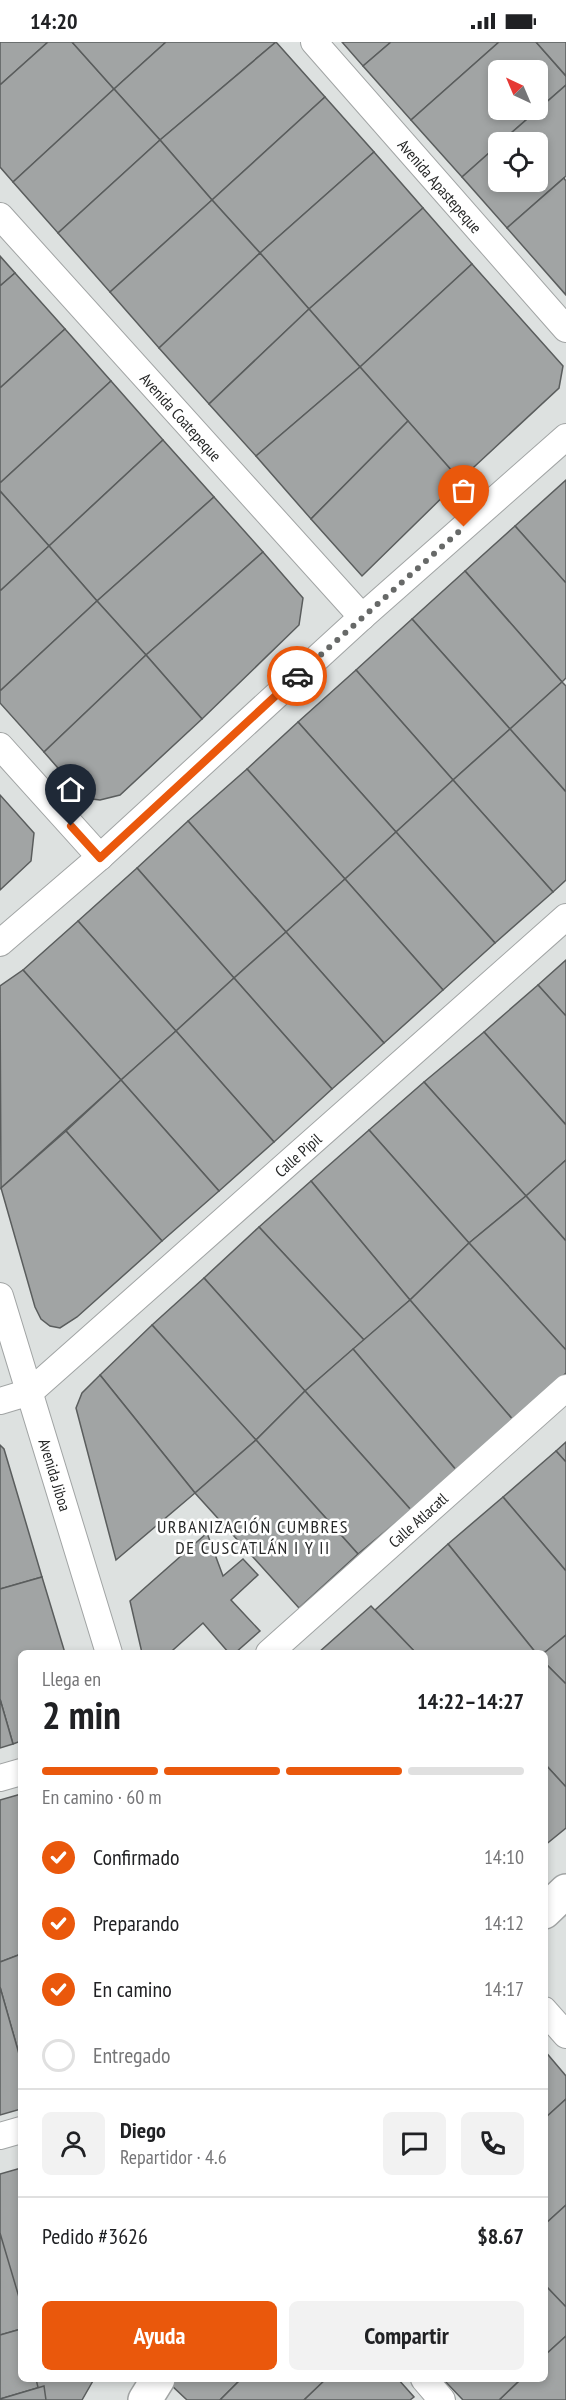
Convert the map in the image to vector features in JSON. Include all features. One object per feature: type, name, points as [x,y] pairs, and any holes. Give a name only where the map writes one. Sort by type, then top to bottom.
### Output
[{"type":"main road","points":[[548,1908],[566,1892]]},
{"type":"main road","points":[[145,2400],[156,2382]]},
{"type":"street","name":"Avenida Apastepeque","points":[[314,42],[566,329]]},
{"type":"street","name":"Avenida Coatepeque","points":[[0,216],[362,617]]},
{"type":"street","points":[[0,943],[100,858],[362,617],[566,437]]},
{"type":"street","points":[[0,746],[100,858]]},
{"type":"street","name":"Calle Pipil","points":[[30,1392],[566,917]]},
{"type":"street","name":"Avenida Jiboa","points":[[0,1296],[109,1650]]},
{"type":"street","name":"Calle Atlacatl","points":[[272,1650],[566,1388]]},
{"type":"street","points":[[0,1401],[30,1392]]},
{"type":"street","points":[[0,1778],[18,1773]]},
{"type":"street","points":[[548,2015],[566,2035]]},
{"type":"street","points":[[0,2136],[18,2131]]},
{"type":"street","points":[[426,2382],[442,2400]]},
{"type":"building","points":[[0,42],[48,42],[0,85]]},
{"type":"building","points":[[48,42],[72,42],[114,89],[13,182],[0,167],[0,85]]},
{"type":"building","points":[[72,42],[166,42],[114,89]]},
{"type":"building","points":[[166,42],[276,42],[160,140],[114,89]]},
{"type":"building","points":[[276,42],[325,97],[212,200],[160,140]]},
{"type":"building","points":[[342,42],[391,42],[363,66]]},
{"type":"building","points":[[391,42],[499,42],[411,120],[363,66]]},
{"type":"building","points":[[499,42],[536,42],[566,76],[566,85],[548,101],[548,60],[488,60],[488,120],[526,120],[512,132],[488,132],[488,154],[462,177],[411,120]]},
{"type":"building","points":[[536,42],[566,42],[566,76]]},
{"type":"building","points":[[566,85],[566,176],[548,192],[548,132],[512,132],[526,120],[548,120],[548,101]]},
{"type":"building","points":[[114,89],[160,140],[58,233],[13,182]]},
{"type":"building","points":[[325,97],[374,152],[260,253],[212,200]]},
{"type":"building","points":[[160,140],[212,200],[110,292],[58,233]]},
{"type":"building","points":[[374,152],[423,208],[309,309],[260,253]]},
{"type":"building","points":[[488,154],[488,192],[548,192],[507,228],[462,177]]},
{"type":"building","points":[[564,178],[566,181],[566,295],[507,228]]},
{"type":"building","points":[[212,200],[260,253],[159,348],[110,292]]},
{"type":"building","points":[[423,208],[472,264],[360,367],[309,309]]},
{"type":"building","points":[[260,253],[309,309],[209,404],[159,348]]},
{"type":"building","points":[[0,256],[15,273],[0,286]]},
{"type":"building","points":[[472,264],[563,366],[559,388],[460,480],[360,367]]},
{"type":"building","points":[[15,273],[65,329],[0,388],[0,286]]},
{"type":"building","points":[[309,309],[360,367],[256,456],[209,404]]},
{"type":"building","points":[[65,329],[111,381],[0,483],[0,388]]},
{"type":"building","points":[[360,367],[408,421],[311,519],[256,456]]},
{"type":"building","points":[[111,381],[163,440],[49,546],[0,491],[0,483]]},
{"type":"building","points":[[408,421],[460,480],[362,576],[311,519]]},
{"type":"building","points":[[163,440],[214,497],[97,601],[49,546]]},
{"type":"building","points":[[566,480],[566,583],[515,526]]},
{"type":"building","points":[[0,491],[49,546],[0,591]]},
{"type":"building","points":[[214,497],[263,552],[146,655],[97,601]]},
{"type":"building","points":[[515,526],[566,583],[566,678],[562,682],[465,571]]},
{"type":"building","points":[[49,546],[97,601],[0,691],[0,591]]},
{"type":"building","points":[[263,552],[303,598],[299,625],[202,719],[146,655]]},
{"type":"building","points":[[465,571],[562,682],[510,729],[412,619]]},
{"type":"building","points":[[97,601],[146,655],[44,752],[0,703],[0,691]]},
{"type":"building","points":[[412,619],[510,729],[453,780],[356,670]]},
{"type":"building","points":[[146,655],[202,719],[120,795],[100,800],[84,798],[44,752]]},
{"type":"building","points":[[356,670],[453,780],[396,832],[298,722]]},
{"type":"building","points":[[562,682],[566,686],[566,792],[510,729]]},
{"type":"building","points":[[298,722],[396,832],[345,879],[247,769]]},
{"type":"building","points":[[510,729],[566,792],[566,880],[553,892],[453,780]]},
{"type":"building","points":[[247,769],[345,879],[286,932],[188,821]]},
{"type":"building","points":[[453,780],[553,892],[495,943],[396,832]]},
{"type":"building","points":[[0,795],[34,833],[31,861],[0,890]]},
{"type":"building","points":[[188,821],[286,932],[234,978],[137,868]]},
{"type":"building","points":[[396,832],[495,943],[443,990],[345,879]]},
{"type":"building","points":[[137,868],[234,978],[176,1031],[78,921]]},
{"type":"building","points":[[345,879],[443,990],[384,1043],[286,932]]},
{"type":"building","points":[[78,921],[176,1031],[121,1080],[23,970]]},
{"type":"building","points":[[286,932],[384,1043],[332,1089],[234,978]]},
{"type":"building","points":[[566,960],[566,1016],[538,985]]},
{"type":"building","points":[[23,970],[121,1080],[1,1188],[0,986]]},
{"type":"building","points":[[234,978],[332,1089],[274,1142],[176,1031]]},
{"type":"building","points":[[538,985],[566,1016],[566,1125],[484,1032]]},
{"type":"building","points":[[176,1031],[274,1142],[219,1191],[121,1080]]},
{"type":"building","points":[[484,1032],[566,1125],[566,1160],[526,1196],[424,1082]]},
{"type":"building","points":[[121,1080],[219,1191],[162,1241],[66,1131]]},
{"type":"building","points":[[424,1082],[526,1196],[469,1243],[369,1130]]},
{"type":"building","points":[[369,1130],[469,1243],[410,1300],[311,1181]]},
{"type":"building","points":[[66,1131],[162,1241],[77,1317],[60,1328],[50,1326],[41,1319],[35,1307],[1,1188]]},
{"type":"building","points":[[566,1160],[566,1241],[526,1196]]},
{"type":"building","points":[[311,1181],[410,1300],[364,1340],[259,1227]]},
{"type":"building","points":[[526,1196],[566,1241],[566,1350],[469,1243]]},
{"type":"building","points":[[259,1227],[364,1340],[305,1391],[204,1278]]},
{"type":"building","points":[[469,1243],[566,1350],[566,1373],[514,1421],[410,1300]]},
{"type":"building","points":[[204,1278],[305,1391],[256,1440],[152,1325]]},
{"type":"building","points":[[410,1300],[514,1421],[457,1471],[353,1349]]},
{"type":"building","points":[[152,1325],[256,1440],[195,1493],[100,1375]]},
{"type":"building","points":[[353,1349],[457,1471],[411,1510],[305,1391]]},
{"type":"building","points":[[100,1375],[195,1493],[116,1560],[76,1408],[82,1393]]},
{"type":"building","points":[[305,1391],[411,1510],[358,1554],[256,1440]]},
{"type":"building","points":[[256,1440],[358,1554],[299,1608],[195,1493]]},
{"type":"building","points":[[566,1442],[566,1462],[556,1451]]},
{"type":"building","points":[[0,1445],[4,1449],[42,1577],[0,1589]]},
{"type":"building","points":[[556,1451],[566,1462],[566,1571],[503,1497]]},
{"type":"building","points":[[503,1497],[566,1571],[566,1635],[548,1650],[534,1650],[448,1544]]},
{"type":"building","points":[[207,1533],[223,1576],[243,1559],[258,1575],[231,1600],[260,1631],[238,1650],[226,1650],[203,1623],[173,1650],[141,1650],[130,1601]]},
{"type":"building","points":[[448,1544],[534,1650],[413,1650],[375,1610]]},
{"type":"building","points":[[42,1577],[64,1650],[18,1650],[18,1742],[13,1744],[0,1699],[0,1589]]},
{"type":"building","points":[[371,1606],[413,1650],[321,1650]]},
{"type":"building","points":[[566,1635],[566,1684],[548,1666],[548,1650]]},
{"type":"building","points":[[548,1666],[566,1684],[566,1787],[548,1767]]},
{"type":"building","points":[[0,1699],[13,1744],[0,1748]]},
{"type":"building","points":[[548,1767],[566,1787],[566,1828],[548,1843]]},
{"type":"building","points":[[18,1795],[18,1955],[0,1962],[0,1800]]},
{"type":"building","points":[[18,1955],[18,2050],[0,1987],[0,1962]]},
{"type":"building","points":[[0,1987],[18,2050],[18,2110],[0,2115]]},
{"type":"building","points":[[548,2055],[566,2076],[566,2099],[548,2115]]},
{"type":"building","points":[[566,2099],[566,2205],[548,2221],[548,2115]]},
{"type":"building","points":[[18,2169],[18,2309],[0,2240],[0,2174]]},
{"type":"building","points":[[566,2205],[566,2307],[548,2288],[548,2221]]},
{"type":"building","points":[[0,2233],[18,2294],[18,2330],[0,2335]]},
{"type":"building","points":[[548,2288],[566,2307],[566,2336],[548,2352]]},
{"type":"building","points":[[18,2330],[18,2382],[43,2382],[44,2386],[0,2399],[0,2335]]},
{"type":"building","points":[[566,2336],[566,2400],[499,2400],[518,2382],[548,2382],[548,2352]]},
{"type":"building","points":[[37,2382],[92,2382],[82,2400],[41,2400]]},
{"type":"building","points":[[238,2382],[220,2400],[187,2400],[169,2383]]},
{"type":"building","points":[[238,2382],[323,2382],[304,2400],[220,2400]]},
{"type":"building","points":[[323,2382],[401,2382],[414,2397],[410,2400],[304,2400]]},
{"type":"building","points":[[446,2382],[518,2382],[499,2400],[463,2400]]},
{"type":"building","points":[[44,2386],[46,2400],[0,2400],[0,2399]]},
{"type":"way so far","points":[[297,676],[464,527]]},
{"type":"district","name":"URBANIZACIÓN CUMBRES DE CUSCATLÁN I Y II","points":[[253,1536]]},
{"type":"route","points":[[71,826],[100,858],[297,676]]}]
